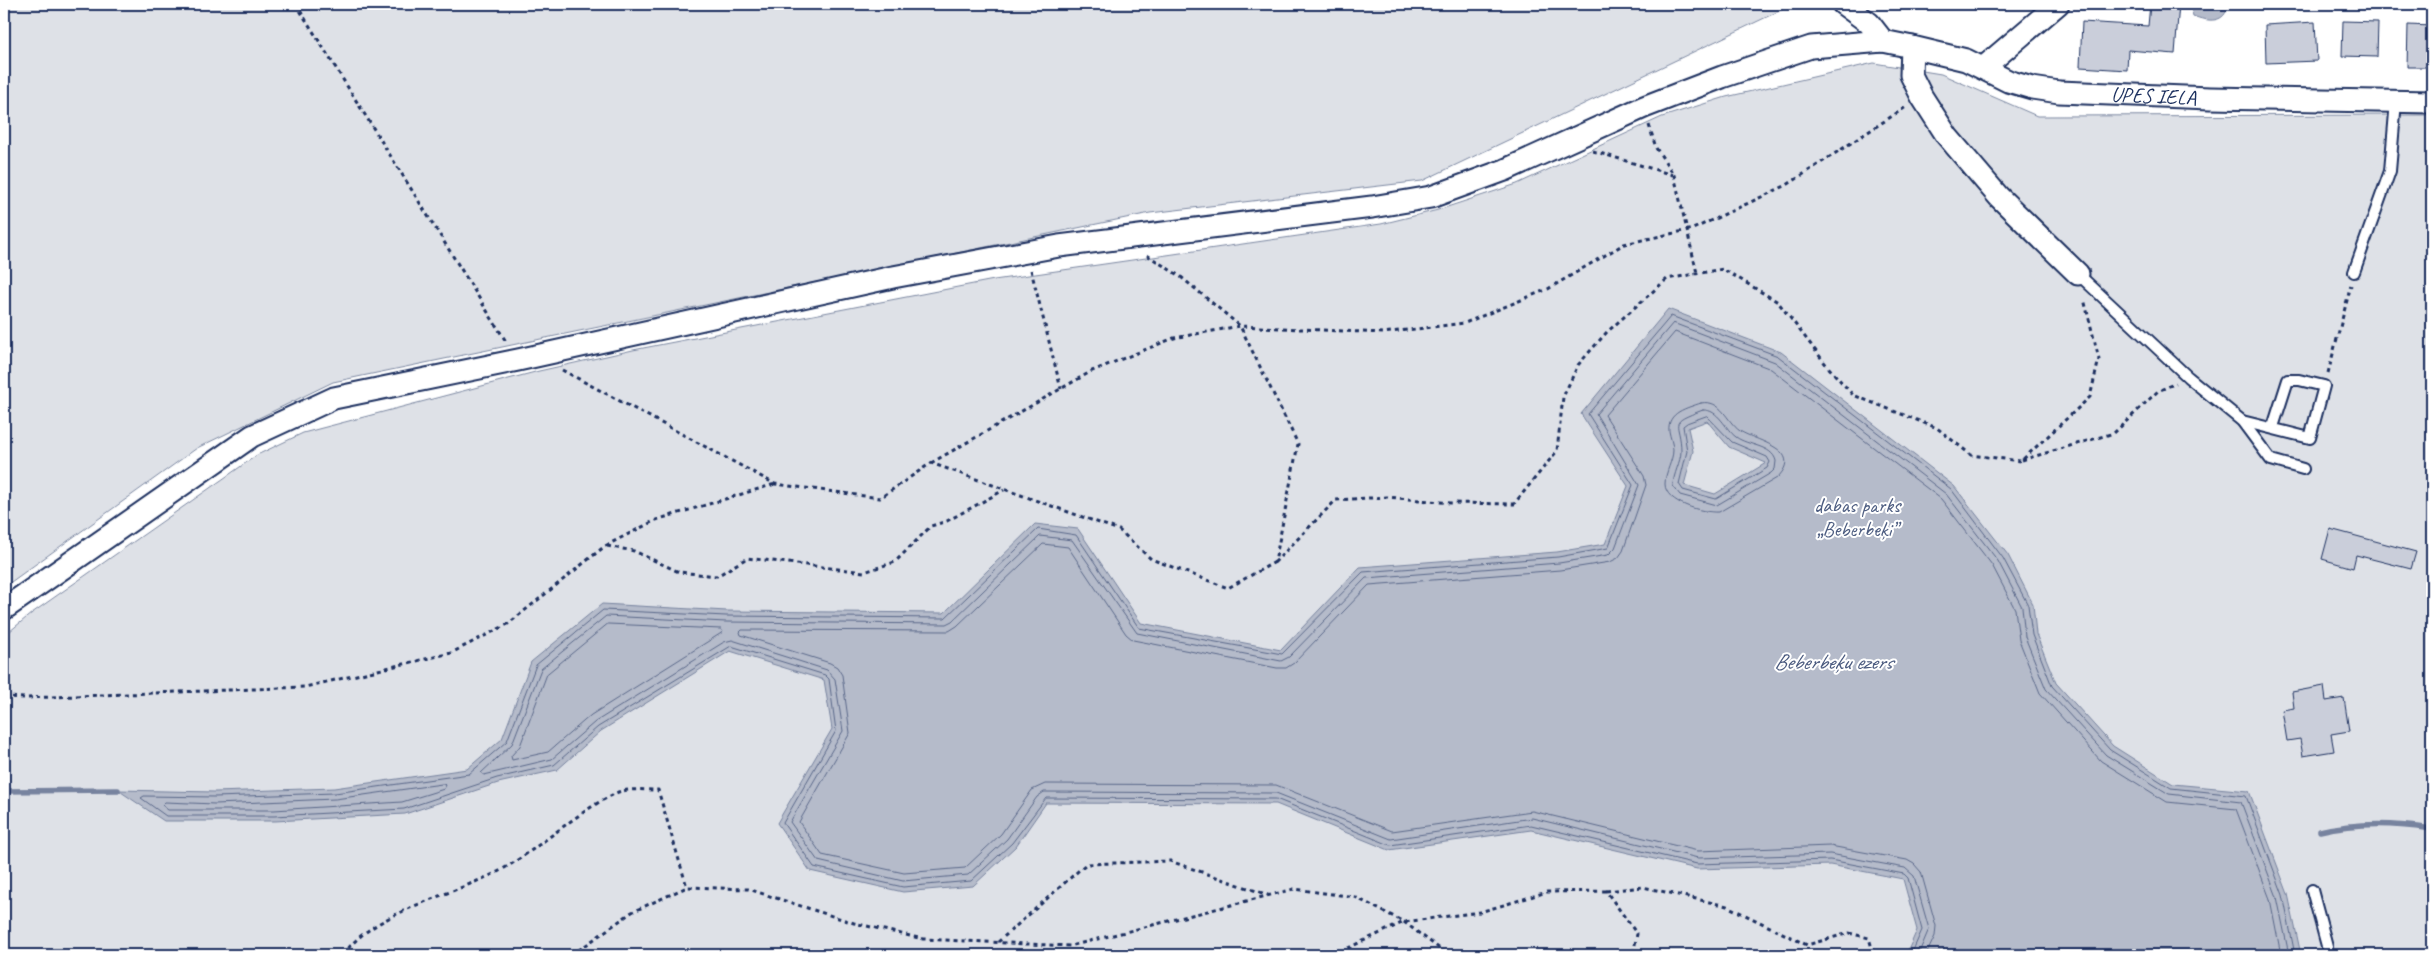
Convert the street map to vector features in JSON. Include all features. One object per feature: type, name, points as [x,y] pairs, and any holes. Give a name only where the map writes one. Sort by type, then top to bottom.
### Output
[{"type":"street","points":[[1843,4],[1869,23],[1883,41]]},
{"type":"street","points":[[1983,68],[2058,4]]},
{"type":"street","name":"UPES IELA","points":[[4,609],[252,436],[334,398],[518,360],[893,277],[1027,252],[1372,207],[1430,197],[1506,170],[1644,107],[1722,77],[1811,47],[1883,41],[1947,54],[1983,68],[2008,81],[2032,88],[2059,92],[2210,98],[2432,102]]},
{"type":"street","points":[[1912,47],[1911,75],[1922,97],[1947,136],[1999,197],[2078,274]]},
{"type":"lane","points":[[2354,272],[2390,171],[2396,101]]},
{"type":"lane","points":[[2078,274],[2188,377],[2242,421],[2271,460],[2303,469]]},
{"type":"lane","points":[[2242,421],[2273,427],[2310,438],[2324,386],[2299,380],[2288,380],[2273,427]]},
{"type":"lane","points":[[2312,890],[2327,946],[2327,955]]},
{"type":"path","points":[[296,4],[518,360]]},
{"type":"path","points":[[560,369],[775,484],[880,498],[931,463],[1092,372],[1174,338],[1240,326],[1383,334],[1465,323],[1548,289],[1624,244],[1687,231],[1787,185],[1922,97]]},
{"type":"path","points":[[1644,107],[1656,148],[1674,175],[1697,274]]},
{"type":"path","points":[[1566,143],[1674,175]]},
{"type":"path","points":[[1123,240],[1181,277],[1240,326],[1298,444],[1275,562]]},
{"type":"path","points":[[1027,252],[1038,304],[1061,389]]},
{"type":"path","points":[[931,463],[1119,530],[1152,559],[1228,588],[1275,562],[1336,500],[1387,497],[1451,503],[1514,504],[1557,451],[1563,397],[1578,365],[1607,332],[1667,278],[1723,269],[1778,302],[1828,367],[1853,395],[1937,428],[1971,455],[2021,461],[2114,433],[2158,391],[2188,377]]},
{"type":"path","points":[[2324,386],[2354,272]]},
{"type":"path","points":[[2021,461],[2090,397],[2098,359],[2078,274]]},
{"type":"path","points":[[4,697],[26,698],[305,687],[451,654],[508,624],[605,546],[656,520],[775,484]]},
{"type":"path","points":[[605,546],[634,551],[679,572],[717,576],[747,558],[864,572],[896,562],[932,526],[947,521],[1005,490]]},
{"type":"path","points":[[344,955],[350,945],[383,921],[503,869],[561,827],[618,792],[658,790],[687,887]]},
{"type":"path","points":[[998,942],[1086,864],[1170,861],[1269,896]]},
{"type":"path","points":[[572,955],[632,912],[687,887],[748,889],[854,923],[923,939],[1070,946],[1294,889],[1355,897],[1404,922],[1448,955]]},
{"type":"path","points":[[1333,955],[1404,922],[1480,912],[1547,892],[1606,891],[1642,887],[1727,906],[1807,945],[1849,933],[1869,938],[1874,955]]},
{"type":"path","points":[[1606,891],[1638,934],[1633,955]]},
{"type":"green space","points":[[4,4],[1794,4],[1422,181],[1150,213],[333,382],[197,448],[4,587]]},
{"type":"green space","name":"dabas parks „Beberbeķi”","points":[[1874,63],[1941,74],[2037,116],[2432,115],[2432,955],[4,955],[4,636],[32,613],[257,455],[303,433],[539,371],[633,350],[994,280],[1381,224],[1438,210],[1517,184],[1662,117],[1726,97]]},
{"type":"water","points":[[2190,4],[2228,4],[2224,15],[2215,20],[2210,20],[2193,16]]},
{"type":"water","name":"Beberbeķu ezers","points":[[1668,309],[1781,352],[1954,486],[2008,555],[2033,604],[2036,634],[2056,683],[2113,746],[2173,784],[2249,791],[2288,894],[2301,955],[1906,955],[1917,930],[1903,879],[1830,865],[1697,869],[1531,830],[1389,850],[1276,804],[1046,803],[1016,846],[973,886],[903,892],[810,871],[777,823],[832,729],[824,680],[730,651],[601,731],[557,770],[498,783],[405,814],[275,821],[164,821],[118,790],[215,792],[334,788],[467,769],[502,739],[531,662],[602,604],[727,611],[944,613],[1035,524],[1078,529],[1141,623],[1281,650],[1360,567],[1557,552],[1605,544],[1628,486],[1581,414]],"holes":[[[1707,421],[1729,447],[1766,463],[1715,494],[1684,485],[1693,451],[1688,428]]]},
{"type":"building","points":[[2150,4],[2179,4],[2175,54],[2128,50],[2127,70],[2080,67],[2082,22],[2148,26]]},
{"type":"building","points":[[2343,21],[2378,22],[2377,57],[2342,56]]},
{"type":"building","points":[[2315,22],[2317,61],[2266,63],[2265,25]]},
{"type":"building","points":[[2408,25],[2432,26],[2432,67],[2407,67]]},
{"type":"building","points":[[2330,529],[2416,552],[2411,569],[2356,555],[2353,568],[2322,559]]},
{"type":"building","points":[[2324,686],[2326,701],[2344,698],[2349,731],[2331,734],[2334,751],[2303,756],[2300,739],[2287,741],[2282,710],[2294,708],[2292,692]]},
{"type":"waterway","points":[[4,791],[118,790]]},
{"type":"waterway","points":[[2320,831],[2376,824],[2432,829]]}]
